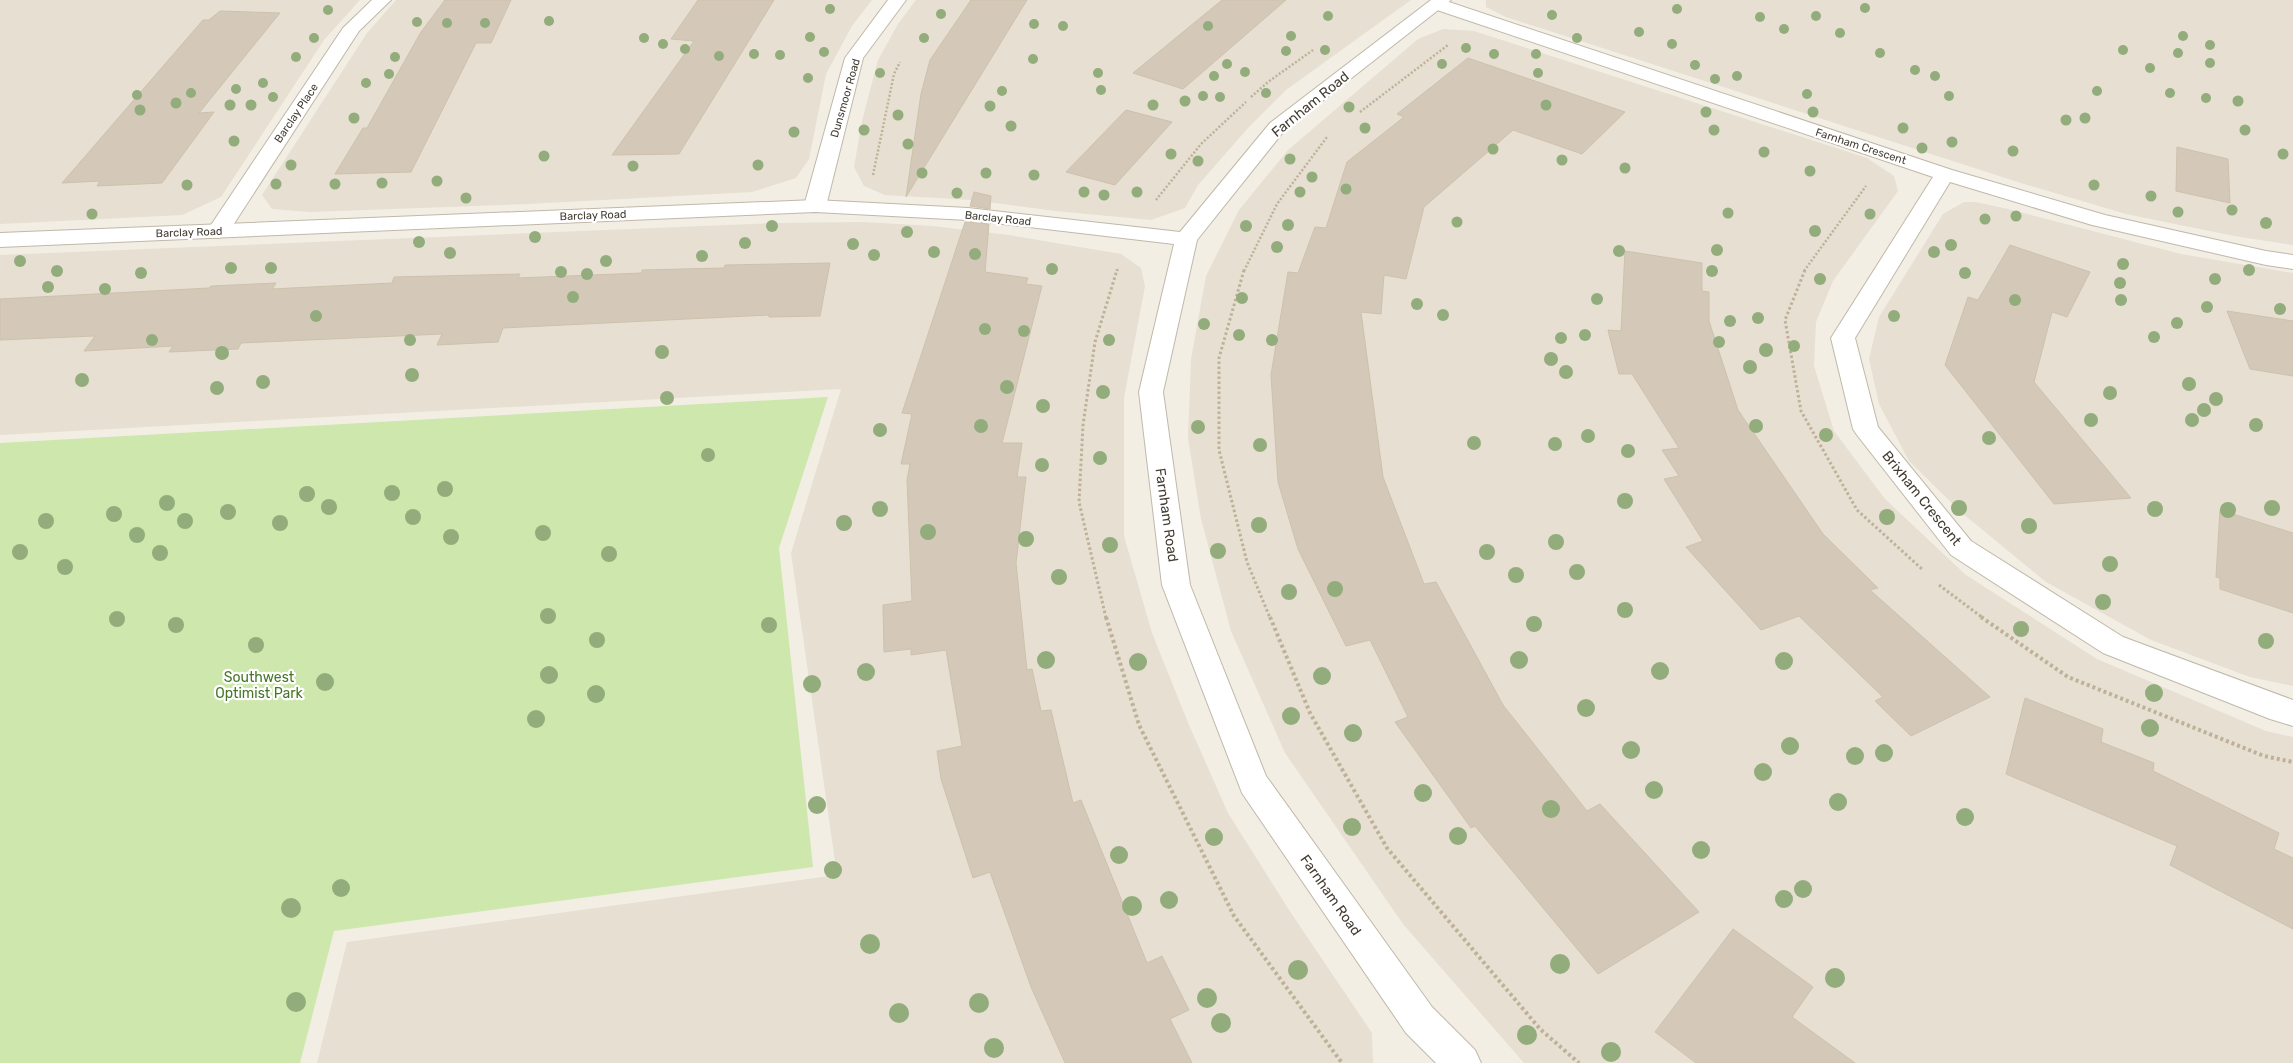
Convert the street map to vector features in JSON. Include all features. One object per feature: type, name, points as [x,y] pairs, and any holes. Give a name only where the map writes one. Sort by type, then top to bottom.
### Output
[{"type":"street","name":"Barclay Place","points":[[218,231],[352,28],[382,0]]},
{"type":"street","name":"Dunsmoor Road","points":[[815,206],[854,58],[897,0]]},
{"type":"street","name":"Farnham Crescent","points":[[1439,2],[1945,174],[2100,220],[2266,258],[2293,262]]},
{"type":"street","name":"Farnham Road","points":[[1439,2],[1277,127],[1186,238],[1151,392],[1176,585],[1253,783],[1419,1020],[1462,1063]]},
{"type":"street","name":"Brixham Crescent","points":[[1945,174],[1843,338],[1866,429],[1961,548],[2113,645],[2281,710],[2293,712]]},
{"type":"street","name":"Barclay Road","points":[[0,240],[815,206],[968,214],[1186,238]]},
{"type":"path","points":[[1352,118],[1455,40]]},
{"type":"path","points":[[1153,204],[1201,144],[1268,82],[1314,49]]},
{"type":"path","points":[[871,181],[894,74],[902,57]]},
{"type":"path","points":[[1328,135],[1277,204],[1243,272],[1219,358],[1219,450],[1247,562],[1310,713],[1387,848],[1540,1029],[1579,1063]]},
{"type":"path","points":[[1870,181],[1802,274],[1785,320],[1801,411],[1857,510],[1929,576]]},
{"type":"path","points":[[1118,266],[1095,342],[1083,425],[1079,502],[1101,601],[1139,725],[1234,916],[1342,1063]]},
{"type":"path","points":[[1936,582],[1951,596],[2068,677],[2264,756],[2293,762]]},
{"type":"shaded area","points":[[0,0],[360,0],[324,40],[221,197],[182,215],[0,224]]},
{"type":"shaded area","points":[[396,0],[872,0],[852,26],[826,74],[809,159],[796,178],[752,192],[528,204],[310,212],[272,209],[262,195],[367,33]]},
{"type":"shaded area","points":[[916,0],[1411,0],[1286,90],[1249,127],[1198,185],[1185,208],[1151,220],[1055,211],[972,200],[885,195],[864,186],[854,167],[862,121],[878,60],[898,24]]},
{"type":"shaded area","points":[[1486,0],[2293,0],[2293,245],[2234,236],[2126,214],[2024,184],[1506,17],[1486,7]]},
{"type":"shaded area","points":[[1443,29],[1474,31],[1867,158],[1894,176],[1898,191],[1833,281],[1816,322],[1814,366],[1834,431],[1885,499],[1966,575],[2097,659],[2266,731],[2293,737],[2293,1063],[1524,1063],[1403,924],[1285,753],[1231,631],[1201,519],[1188,438],[1191,359],[1206,276],[1239,210],[1288,150],[1418,39]]},
{"type":"shaded area","points":[[1964,202],[1976,202],[2008,209],[2181,254],[2293,273],[2293,686],[2250,677],[2151,640],[2046,582],[1962,513],[1909,461],[1879,404],[1869,359],[1879,317],[1943,214]]},
{"type":"shaded area","points":[[863,222],[933,226],[1009,235],[1121,254],[1141,268],[1145,286],[1124,398],[1124,536],[1152,633],[1189,725],[1228,813],[1289,910],[1372,1033],[1373,1063],[317,1063],[347,942],[837,875],[791,553],[841,389],[0,435],[0,255],[776,223]]},
{"type":"green space","name":"Southwest Optimist Park","points":[[828,397],[779,548],[813,867],[334,931],[300,1063],[0,1063],[0,443]]},
{"type":"building","points":[[445,0],[511,0],[491,43],[476,43],[411,172],[335,174],[363,128],[367,128],[421,32]]},
{"type":"building","points":[[698,0],[774,0],[679,154],[612,155],[694,41],[671,39]]},
{"type":"building","points":[[971,0],[1027,0],[906,197],[921,94],[930,60]]},
{"type":"building","points":[[1222,0],[1286,0],[1183,89],[1133,73]]},
{"type":"building","points":[[220,11],[280,13],[199,113],[214,112],[162,183],[97,186],[100,181],[62,183],[203,20],[209,20]]},
{"type":"building","points":[[1468,58],[1625,112],[1582,154],[1513,130],[1424,207],[1406,279],[1384,275],[1381,314],[1361,312],[1383,477],[1424,584],[1436,582],[1503,705],[1587,811],[1600,804],[1699,912],[1598,974],[1475,826],[1471,828],[1395,722],[1408,717],[1370,640],[1346,646],[1298,549],[1278,482],[1271,375],[1288,272],[1298,273],[1315,227],[1326,228],[1347,162],[1404,117],[1397,114]]},
{"type":"building","points":[[1126,110],[1172,122],[1115,185],[1066,172]]},
{"type":"building","points":[[2177,147],[2228,159],[2230,203],[2176,191]]},
{"type":"building","points":[[974,192],[991,196],[990,209],[970,206]]},
{"type":"building","points":[[965,222],[989,224],[985,272],[1028,278],[1026,284],[1042,286],[1002,443],[1022,443],[1017,477],[1026,477],[1016,563],[1027,670],[1032,669],[1041,711],[1051,710],[1073,803],[1081,800],[1147,963],[1162,956],[1189,1010],[1170,1019],[1192,1063],[1065,1063],[1031,987],[990,872],[973,878],[941,779],[937,751],[962,746],[946,650],[911,655],[911,649],[884,652],[883,605],[912,601],[907,480],[910,464],[901,464],[912,414],[902,413]]},
{"type":"building","points":[[2010,245],[2090,272],[2067,317],[2052,312],[2034,382],[2131,498],[2054,504],[1945,365],[1968,297],[1978,300]]},
{"type":"building","points":[[1625,251],[1702,263],[1702,291],[1709,292],[1709,321],[1738,410],[1823,534],[1878,588],[1870,590],[1990,697],[1911,736],[1875,701],[1883,697],[1799,616],[1761,630],[1686,547],[1703,541],[1664,479],[1679,476],[1662,450],[1679,448],[1632,374],[1619,374],[1608,330],[1621,331]]},
{"type":"building","points":[[830,263],[820,316],[769,317],[769,315],[503,328],[498,342],[437,345],[442,334],[241,343],[238,349],[169,352],[173,346],[84,351],[95,336],[0,340],[0,299],[276,283],[272,289],[392,283],[394,277],[520,274],[518,278],[642,273],[642,270],[724,268],[725,265]]},
{"type":"building","points":[[2227,311],[2293,321],[2293,376],[2250,369]]},
{"type":"building","points":[[2220,510],[2293,533],[2293,613],[2220,589],[2220,578],[2216,577]]},
{"type":"building","points":[[2025,698],[2103,729],[2101,742],[2154,763],[2153,771],[2279,833],[2274,849],[2293,858],[2293,929],[2170,865],[2177,846],[2006,774]]},
{"type":"building","points":[[1733,929],[1813,987],[1792,1017],[1855,1063],[1696,1063],[1655,1032]]}]
